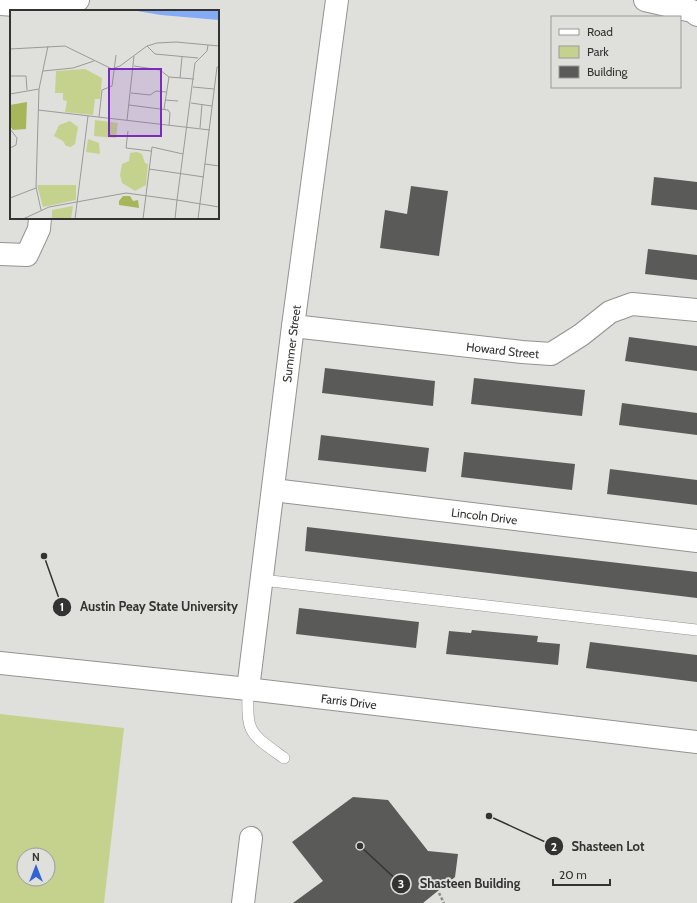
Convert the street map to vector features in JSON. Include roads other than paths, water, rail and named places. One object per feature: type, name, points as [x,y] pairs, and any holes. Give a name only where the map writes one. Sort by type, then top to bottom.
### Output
[{"type":"main road","name":"Summer Street","points":[[248,689],[293,326],[337,0]]},
{"type":"main road","points":[[645,0],[692,11],[697,14]]},
{"type":"main road","points":[[0,4],[37,6],[69,4]]},
{"type":"main road","points":[[0,254],[27,255],[39,229],[40,219]]},
{"type":"main road","name":"Howard Street","points":[[293,326],[551,354],[582,335],[610,312],[632,304],[697,310]]},
{"type":"main road","name":"Lincoln Drive","points":[[273,490],[697,541]]},
{"type":"main road","name":"Farris Drive","points":[[0,663],[248,689],[697,742]]},
{"type":"main road","points":[[243,903],[251,838]]},
{"type":"lane","points":[[262,580],[697,630]]},
{"type":"lane","points":[[248,689],[247,720],[255,737],[284,758]]},
{"type":"place","name":"Austin Peay State University","points":[[44,556]]},
{"type":"place","name":"Shasteen Lot","points":[[489,816]]},
{"type":"place","name":"Shasteen Building","points":[[360,846]]}]
